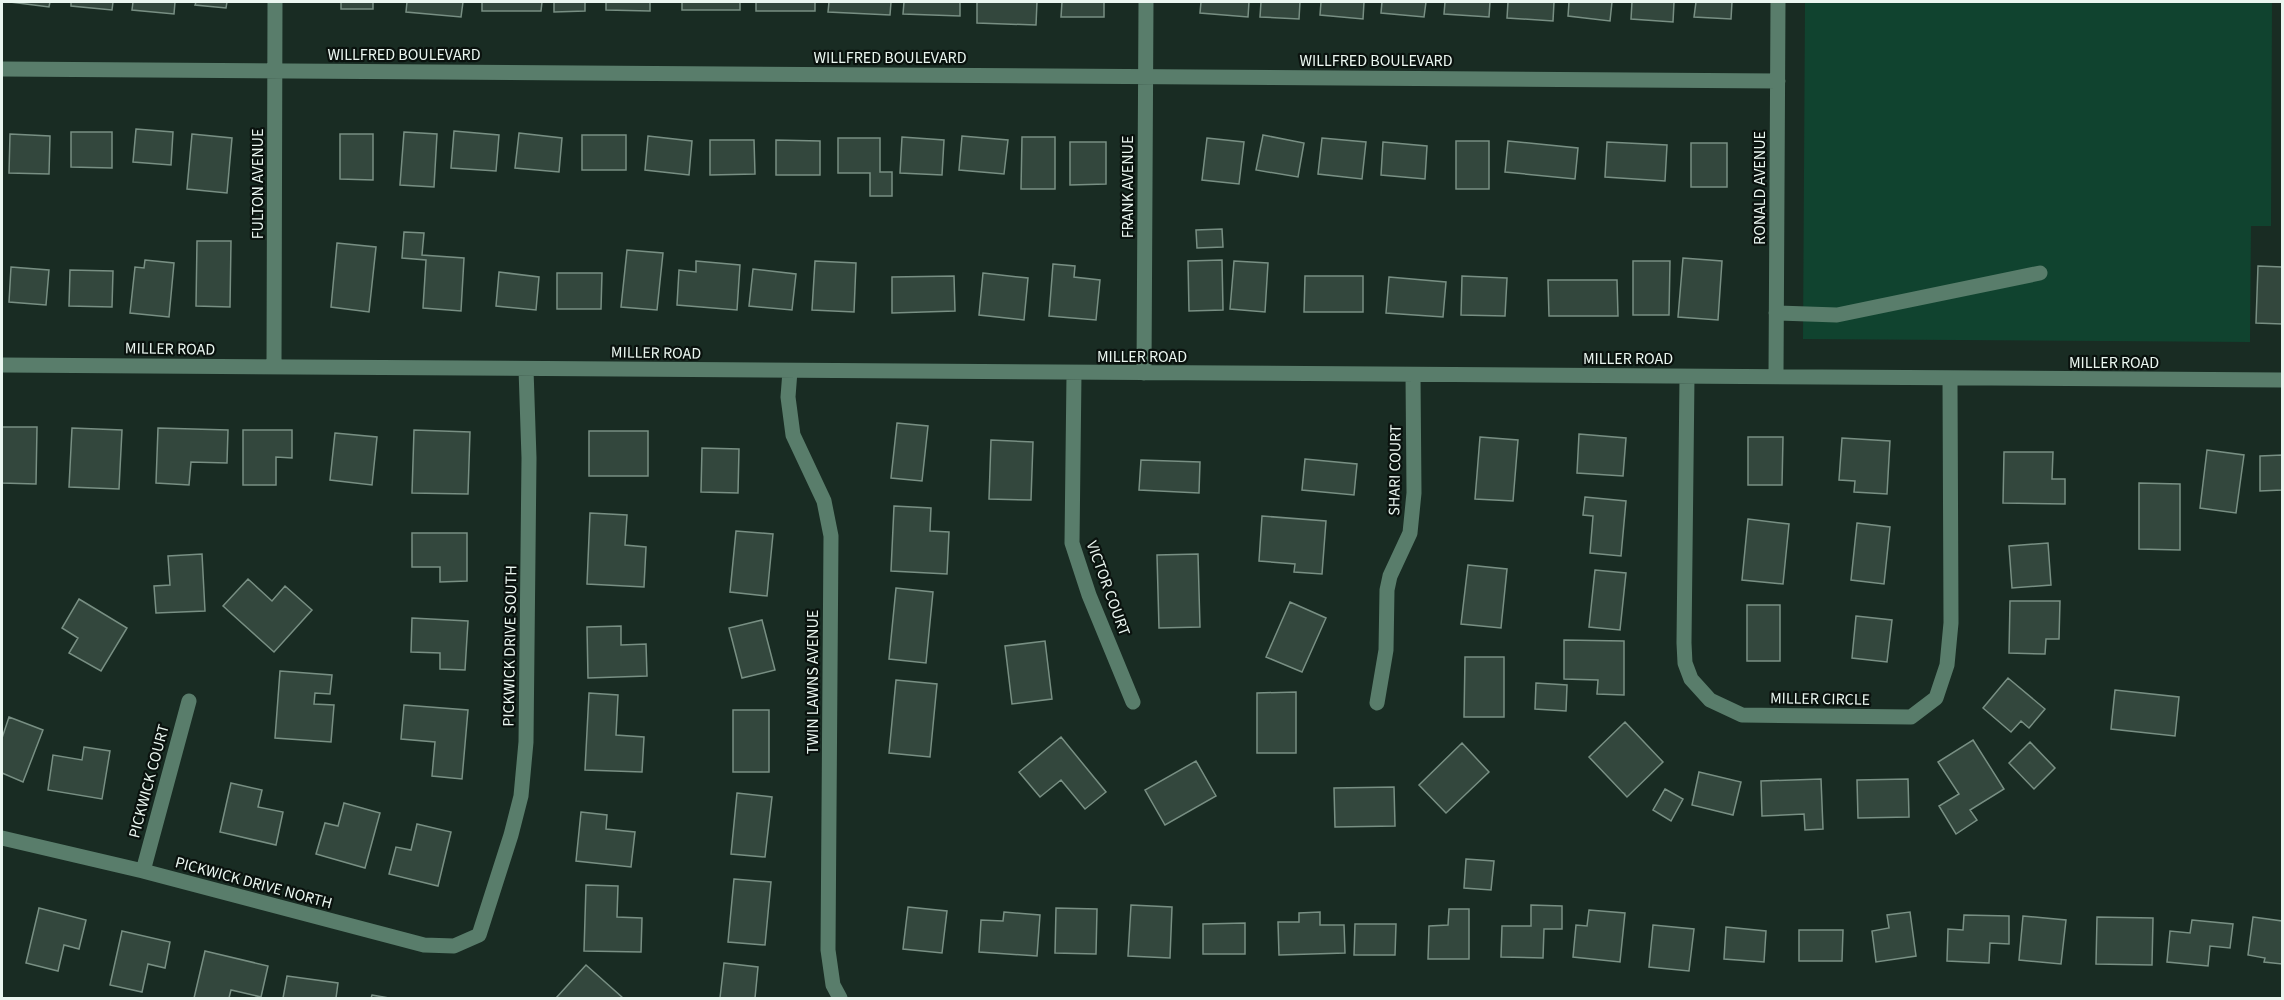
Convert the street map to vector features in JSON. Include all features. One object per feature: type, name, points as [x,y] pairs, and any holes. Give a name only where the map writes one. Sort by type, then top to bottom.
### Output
[{"type":"street","name":"FULTON AVENUE","points":[[274,367],[275,2]]},
{"type":"street","name":"FRANK AVENUE","points":[[1144,373],[1146,2]]},
{"type":"street","name":"RONALD AVENUE","points":[[1776,375],[1778,2]]},
{"type":"street","name":"WILLFRED BOULEVARD","points":[[2,69],[1778,81]]},
{"type":"street","points":[[1776,313],[1837,315],[2040,273]]},
{"type":"street","name":"MILLER ROAD","points":[[2,365],[1074,374],[1687,377],[1776,375],[1950,379],[2283,380]]},
{"type":"street","name":"PICKWICK DRIVE SOUTH","points":[[484,919],[521,796],[526,742],[529,458],[526,369]]},
{"type":"street","name":"TWIN LAWNS AVENUE","points":[[790,371],[788,397],[793,435],[824,501],[831,536],[828,950],[833,985],[840,999]]},
{"type":"street","name":"VICTOR COURT","points":[[1074,374],[1072,543],[1089,595],[1133,702]]},
{"type":"street","name":"SHARI COURT","points":[[1377,704],[1386,650],[1389,583],[1410,533],[1414,494],[1413,375]]},
{"type":"street","name":"MILLER CIRCLE","points":[[1687,377],[1684,643],[1685,663],[1691,679],[1710,700],[1742,715],[1911,717],[1936,698],[1947,665],[1951,623],[1950,379]]},
{"type":"street","name":"PICKWICK COURT","points":[[142,871],[189,701]]},
{"type":"street","name":"PICKWICK DRIVE NORTH","points":[[2,838],[142,871],[424,945],[454,946],[479,935],[484,919]]},
{"type":"green space","points":[[1805,2],[2272,2],[2271,226],[2251,226],[2250,342],[1803,339]]},
{"type":"building","points":[[10,2],[50,2],[49,7]]},
{"type":"building","points":[[71,2],[113,2],[112,10],[71,6]]},
{"type":"building","points":[[133,2],[175,2],[174,14],[132,10]]},
{"type":"building","points":[[196,2],[227,2],[226,8],[195,5]]},
{"type":"building","points":[[341,2],[373,2],[373,9],[341,9]]},
{"type":"building","points":[[407,2],[463,2],[461,17],[406,12]]},
{"type":"building","points":[[482,2],[542,2],[541,11],[482,11]]},
{"type":"building","points":[[554,2],[585,2],[585,11],[554,12]]},
{"type":"building","points":[[606,2],[650,2],[650,11],[606,10]]},
{"type":"building","points":[[682,2],[740,2],[740,10],[682,10]]},
{"type":"building","points":[[756,2],[815,2],[815,11],[756,11]]},
{"type":"building","points":[[829,2],[891,2],[890,15],[828,12]]},
{"type":"building","points":[[904,2],[960,2],[960,16],[903,14]]},
{"type":"building","points":[[977,2],[1037,2],[1036,25],[977,23]]},
{"type":"building","points":[[1062,2],[1104,2],[1104,17],[1061,17]]},
{"type":"building","points":[[1201,2],[1249,2],[1248,17],[1200,13]]},
{"type":"building","points":[[1261,2],[1300,2],[1299,19],[1260,17]]},
{"type":"building","points":[[1321,2],[1364,2],[1363,19],[1320,15]]},
{"type":"building","points":[[1382,2],[1426,2],[1424,17],[1381,13]]},
{"type":"building","points":[[1445,2],[1490,2],[1489,17],[1444,14]]},
{"type":"building","points":[[1508,2],[1554,2],[1553,21],[1507,18]]},
{"type":"building","points":[[1569,2],[1612,2],[1610,21],[1568,16]]},
{"type":"building","points":[[1632,2],[1674,2],[1673,22],[1631,19]]},
{"type":"building","points":[[1696,2],[1732,2],[1731,19],[1694,17]]},
{"type":"building","points":[[136,129],[173,132],[171,165],[133,162]]},
{"type":"building","points":[[454,131],[499,135],[496,171],[451,168]]},
{"type":"building","points":[[71,132],[112,132],[112,168],[71,167]]},
{"type":"building","points":[[404,132],[437,134],[434,187],[400,185]]},
{"type":"building","points":[[519,133],[562,138],[559,172],[515,168]]},
{"type":"building","points":[[10,134],[50,136],[49,174],[9,173]]},
{"type":"building","points":[[192,134],[232,138],[227,193],[187,189]]},
{"type":"building","points":[[340,134],[373,134],[373,180],[340,179]]},
{"type":"building","points":[[582,135],[626,135],[626,170],[582,170]]},
{"type":"building","points":[[1263,135],[1304,143],[1298,177],[1256,170]]},
{"type":"building","points":[[648,136],[692,141],[689,175],[645,170]]},
{"type":"building","points":[[962,136],[1008,140],[1004,174],[959,170]]},
{"type":"building","points":[[902,137],[944,140],[942,175],[900,173]]},
{"type":"building","points":[[1022,137],[1055,137],[1055,189],[1021,189]]},
{"type":"building","points":[[838,138],[880,138],[880,172],[892,172],[892,196],[870,196],[870,173],[838,173]]},
{"type":"building","points":[[1207,138],[1244,142],[1239,184],[1202,180]]},
{"type":"building","points":[[1322,138],[1366,142],[1362,179],[1318,174]]},
{"type":"building","points":[[710,140],[754,140],[755,174],[710,175]]},
{"type":"building","points":[[776,140],[820,141],[820,175],[776,175]]},
{"type":"building","points":[[1456,141],[1489,141],[1489,189],[1456,189]]},
{"type":"building","points":[[1508,141],[1578,148],[1575,179],[1505,172]]},
{"type":"building","points":[[1070,142],[1106,142],[1106,184],[1070,185]]},
{"type":"building","points":[[1383,142],[1427,146],[1425,179],[1381,175]]},
{"type":"building","points":[[1607,142],[1667,145],[1665,181],[1605,177]]},
{"type":"building","points":[[1691,143],[1727,143],[1727,187],[1691,187]]},
{"type":"building","points":[[1222,229],[1223,247],[1197,248],[1196,230]]},
{"type":"building","points":[[404,232],[424,233],[422,255],[464,258],[461,311],[423,308],[426,260],[402,258]]},
{"type":"building","points":[[197,241],[231,241],[230,307],[196,306]]},
{"type":"building","points":[[337,243],[376,247],[369,312],[331,307]]},
{"type":"building","points":[[627,250],[663,253],[657,310],[621,307]]},
{"type":"building","points":[[1683,258],[1722,261],[1718,320],[1678,317]]},
{"type":"building","points":[[145,260],[174,263],[169,317],[130,313],[135,267],[144,268]]},
{"type":"building","points":[[1222,260],[1223,310],[1189,311],[1188,261]]},
{"type":"building","points":[[696,261],[740,265],[737,310],[677,305],[679,270],[696,272]]},
{"type":"building","points":[[815,261],[856,263],[854,312],[812,310]]},
{"type":"building","points":[[1234,261],[1268,263],[1265,312],[1230,309]]},
{"type":"building","points":[[1633,261],[1670,261],[1669,315],[1633,315]]},
{"type":"building","points":[[1053,264],[1075,266],[1074,277],[1100,280],[1096,320],[1049,316]]},
{"type":"building","points":[[2258,266],[2282,267],[2282,324],[2256,323]]},
{"type":"building","points":[[11,267],[49,270],[46,305],[9,302]]},
{"type":"building","points":[[753,269],[796,274],[792,310],[749,306]]},
{"type":"building","points":[[70,270],[113,271],[112,307],[69,306]]},
{"type":"building","points":[[499,272],[539,277],[536,310],[496,306]]},
{"type":"building","points":[[557,273],[602,273],[601,309],[557,309]]},
{"type":"building","points":[[983,273],[1028,278],[1024,320],[979,315]]},
{"type":"building","points":[[954,276],[955,311],[892,313],[892,277]]},
{"type":"building","points":[[1305,276],[1363,276],[1363,312],[1304,312]]},
{"type":"building","points":[[1462,276],[1507,278],[1505,316],[1461,315]]},
{"type":"building","points":[[1389,277],[1446,282],[1443,317],[1386,313]]},
{"type":"building","points":[[1548,280],[1617,280],[1618,316],[1549,316]]},
{"type":"building","points":[[897,423],[928,426],[922,481],[891,478]]},
{"type":"building","points":[[2,427],[37,427],[36,484],[2,483]]},
{"type":"building","points":[[72,428],[122,430],[119,489],[69,487]]},
{"type":"building","points":[[158,428],[228,430],[227,463],[191,462],[189,485],[156,483]]},
{"type":"building","points":[[243,430],[292,430],[292,458],[276,457],[276,485],[243,485]]},
{"type":"building","points":[[414,430],[470,432],[468,494],[412,493]]},
{"type":"building","points":[[589,431],[648,431],[648,476],[589,476]]},
{"type":"building","points":[[335,433],[377,437],[372,485],[330,480]]},
{"type":"building","points":[[1579,434],[1626,438],[1623,476],[1577,473]]},
{"type":"building","points":[[1480,437],[1518,440],[1513,501],[1475,499]]},
{"type":"building","points":[[1748,437],[1783,437],[1782,485],[1748,485]]},
{"type":"building","points":[[1842,438],[1890,441],[1887,494],[1854,492],[1855,481],[1839,480]]},
{"type":"building","points":[[991,440],[1033,442],[1031,500],[989,499]]},
{"type":"building","points":[[702,448],[739,449],[738,493],[701,492]]},
{"type":"building","points":[[2207,450],[2244,455],[2236,513],[2200,508]]},
{"type":"building","points":[[2004,452],[2053,452],[2052,479],[2065,479],[2065,504],[2003,503]]},
{"type":"building","points":[[2282,455],[2282,490],[2260,491],[2260,456]]},
{"type":"building","points":[[1305,459],[1357,464],[1354,495],[1302,490]]},
{"type":"building","points":[[1141,460],[1200,462],[1199,493],[1139,490]]},
{"type":"building","points":[[2139,483],[2180,484],[2180,550],[2139,549]]},
{"type":"building","points":[[1585,497],[1626,501],[1621,556],[1590,553],[1593,516],[1583,515]]},
{"type":"building","points":[[894,506],[931,508],[930,531],[949,532],[947,574],[891,571]]},
{"type":"building","points":[[590,513],[627,515],[625,545],[646,547],[644,587],[587,584]]},
{"type":"building","points":[[1262,516],[1326,521],[1322,574],[1294,572],[1295,564],[1259,561]]},
{"type":"building","points":[[1748,519],[1789,524],[1783,584],[1742,580]]},
{"type":"building","points":[[1857,523],[1890,527],[1884,584],[1851,580]]},
{"type":"building","points":[[736,531],[773,534],[767,596],[730,592]]},
{"type":"building","points":[[412,533],[467,533],[467,581],[440,582],[440,567],[412,567]]},
{"type":"building","points":[[2048,543],[2051,585],[2012,588],[2009,546]]},
{"type":"building","points":[[202,554],[205,611],[156,613],[154,586],[170,585],[168,556]]},
{"type":"building","points":[[1198,554],[1200,627],[1159,628],[1157,555]]},
{"type":"building","points":[[1468,565],[1507,569],[1501,628],[1461,624]]},
{"type":"building","points":[[1595,570],[1626,573],[1620,630],[1589,627]]},
{"type":"building","points":[[248,579],[272,601],[285,586],[312,610],[274,652],[223,606]]},
{"type":"building","points":[[896,588],[933,592],[926,663],[889,659]]},
{"type":"building","points":[[79,599],[127,628],[101,671],[69,653],[78,638],[62,628]]},
{"type":"building","points":[[2010,601],[2060,601],[2059,639],[2046,639],[2045,654],[2009,653]]},
{"type":"building","points":[[1290,602],[1326,618],[1302,672],[1266,657]]},
{"type":"building","points":[[1747,605],[1780,605],[1780,661],[1747,661]]},
{"type":"building","points":[[1856,616],[1892,620],[1887,662],[1852,658]]},
{"type":"building","points":[[412,618],[468,621],[465,670],[440,669],[440,653],[411,652]]},
{"type":"building","points":[[762,620],[775,670],[742,678],[729,628]]},
{"type":"building","points":[[621,626],[621,645],[646,644],[647,676],[588,678],[587,627]]},
{"type":"building","points":[[1564,640],[1624,641],[1624,695],[1597,694],[1598,680],[1564,679]]},
{"type":"building","points":[[1045,641],[1052,699],[1012,704],[1005,646]]},
{"type":"building","points":[[1465,657],[1504,657],[1504,717],[1464,717]]},
{"type":"building","points":[[280,671],[332,675],[330,694],[315,693],[314,704],[334,705],[331,742],[275,738]]},
{"type":"building","points":[[2008,678],[2045,709],[2029,728],[2021,721],[2011,732],[1983,708]]},
{"type":"building","points":[[896,680],[937,684],[930,757],[889,753]]},
{"type":"building","points":[[1536,683],[1567,685],[1566,711],[1535,709]]},
{"type":"building","points":[[2115,690],[2179,697],[2175,736],[2111,729]]},
{"type":"building","points":[[1296,692],[1296,753],[1257,753],[1257,693]]},
{"type":"building","points":[[589,693],[618,695],[616,735],[644,737],[642,772],[585,770]]},
{"type":"building","points":[[404,705],[468,710],[462,779],[432,776],[435,742],[401,739]]},
{"type":"building","points":[[733,710],[769,710],[769,772],[733,772]]},
{"type":"building","points":[[9,717],[43,730],[23,782],[2,773],[2,738]]},
{"type":"building","points":[[1625,722],[1663,762],[1627,797],[1589,757]]},
{"type":"building","points":[[1061,737],[1106,792],[1085,809],[1061,780],[1040,797],[1019,772]]},
{"type":"building","points":[[1973,740],[2004,789],[1970,810],[1977,820],[1956,834],[1939,806],[1959,794],[1938,762]]},
{"type":"building","points":[[2030,742],[2055,768],[2034,789],[2009,763]]},
{"type":"building","points":[[1462,743],[1489,772],[1446,813],[1419,785]]},
{"type":"building","points":[[84,747],[110,751],[102,799],[48,790],[53,755],[82,760]]},
{"type":"building","points":[[1196,761],[1216,796],[1165,825],[1145,790]]},
{"type":"building","points":[[1699,772],[1741,782],[1733,815],[1692,805]]},
{"type":"building","points":[[1821,779],[1823,829],[1805,830],[1804,814],[1762,816],[1761,781]]},
{"type":"building","points":[[1908,779],[1909,817],[1858,818],[1857,780]]},
{"type":"building","points":[[231,783],[262,790],[258,807],[283,812],[276,845],[220,832]]},
{"type":"building","points":[[1394,787],[1395,826],[1335,827],[1334,788]]},
{"type":"building","points":[[1665,789],[1683,799],[1671,821],[1653,810]]},
{"type":"building","points":[[737,793],[772,797],[765,857],[731,854]]},
{"type":"building","points":[[344,803],[380,813],[365,868],[316,854],[325,823],[338,826]]},
{"type":"building","points":[[581,812],[607,815],[606,829],[635,832],[631,867],[576,861]]},
{"type":"building","points":[[417,824],[451,832],[438,886],[389,874],[396,847],[411,850]]},
{"type":"building","points":[[1466,859],[1494,861],[1491,890],[1464,888]]},
{"type":"building","points":[[734,879],[771,882],[765,945],[728,942]]},
{"type":"building","points":[[586,885],[618,886],[617,917],[642,918],[641,952],[584,951]]},
{"type":"building","points":[[1131,905],[1172,907],[1170,958],[1128,956]]},
{"type":"building","points":[[1531,905],[1562,906],[1562,929],[1544,929],[1543,958],[1501,957],[1502,926],[1531,926]]},
{"type":"building","points":[[908,907],[947,911],[942,953],[903,949]]},
{"type":"building","points":[[39,908],[86,920],[79,949],[64,945],[58,971],[26,963]]},
{"type":"building","points":[[1056,908],[1097,909],[1096,954],[1055,953]]},
{"type":"building","points":[[1449,909],[1469,909],[1469,959],[1428,959],[1429,926],[1448,925]]},
{"type":"building","points":[[1589,910],[1625,913],[1620,962],[1573,957],[1576,925],[1587,926]]},
{"type":"building","points":[[1004,912],[1040,915],[1037,956],[979,952],[981,920],[1003,921]]},
{"type":"building","points":[[1320,912],[1320,925],[1344,925],[1345,953],[1279,955],[1278,922],[1299,922],[1299,913]]},
{"type":"building","points":[[1910,912],[1916,956],[1876,962],[1872,931],[1889,928],[1887,915]]},
{"type":"building","points":[[1964,915],[2009,916],[2009,944],[1990,943],[1989,963],[1947,961],[1948,929],[1963,930]]},
{"type":"building","points":[[2023,916],[2066,920],[2061,964],[2019,960]]},
{"type":"building","points":[[2097,917],[2153,918],[2152,965],[2096,964]]},
{"type":"building","points":[[2253,917],[2282,921],[2282,964],[2264,962],[2265,958],[2248,955]]},
{"type":"building","points":[[2192,920],[2233,924],[2230,948],[2210,946],[2208,966],[2167,962],[2170,931],[2190,933]]},
{"type":"building","points":[[1245,923],[1245,954],[1203,954],[1203,924]]},
{"type":"building","points":[[1355,924],[1396,924],[1395,955],[1354,955]]},
{"type":"building","points":[[1653,925],[1694,929],[1689,971],[1649,967]]},
{"type":"building","points":[[1726,927],[1766,931],[1764,962],[1724,959]]},
{"type":"building","points":[[1799,930],[1843,930],[1842,961],[1799,961]]},
{"type":"building","points":[[122,931],[170,942],[165,968],[148,964],[142,992],[110,985]]},
{"type":"building","points":[[205,951],[268,966],[261,997],[231,990],[229,998],[194,998]]},
{"type":"building","points":[[724,963],[758,967],[755,998],[720,998]]},
{"type":"building","points":[[586,965],[623,998],[556,998]]},
{"type":"building","points":[[287,976],[338,983],[336,998],[283,998]]},
{"type":"building","points":[[372,995],[389,998],[371,998]]}]
